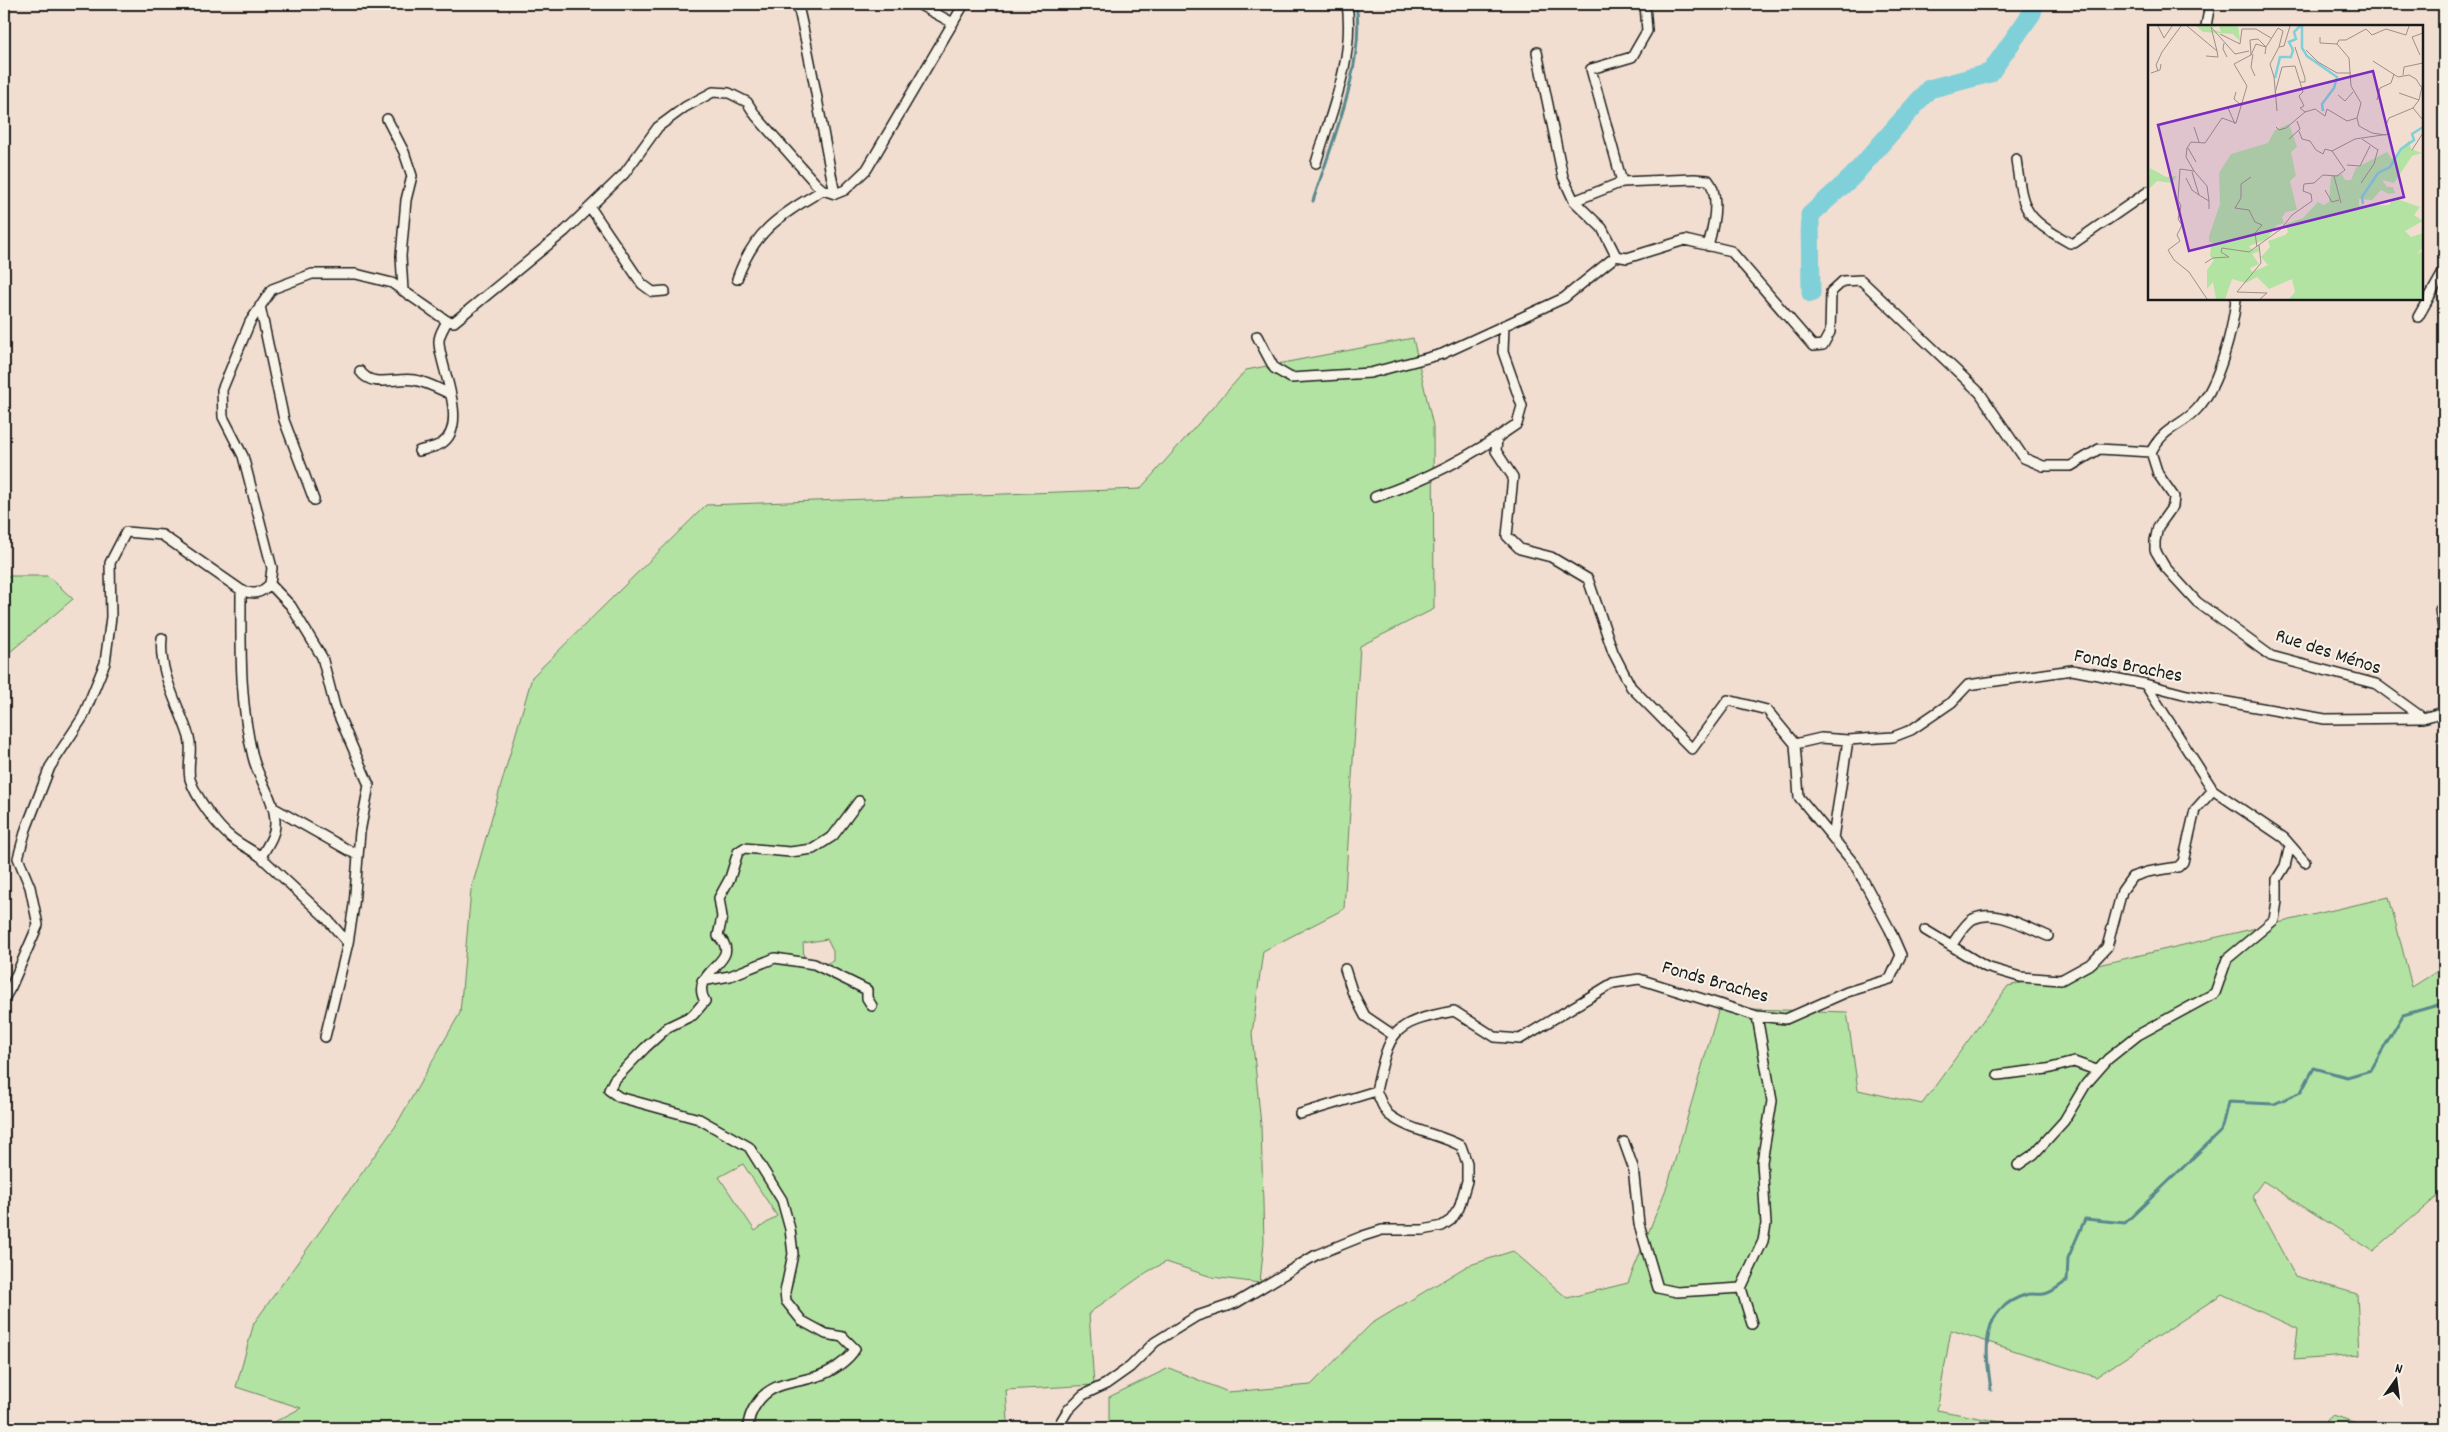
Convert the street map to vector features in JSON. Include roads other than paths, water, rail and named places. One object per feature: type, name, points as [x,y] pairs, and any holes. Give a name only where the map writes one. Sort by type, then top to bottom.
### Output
[{"type":"street","points":[[918,4],[953,23]]},
{"type":"street","points":[[4,999],[38,925],[30,887],[18,858],[26,829],[50,767],[83,717],[105,663],[110,617],[110,563],[126,532],[162,535],[241,590],[252,594],[262,592],[270,584],[272,568],[243,456],[222,417],[222,390],[250,322],[272,289],[312,274],[356,274],[392,283],[448,321],[460,318],[565,231],[590,207],[624,174],[658,127],[685,107],[713,92],[730,92],[747,102],[762,123],[823,190],[835,194],[845,190],[867,168],[964,4]]},
{"type":"street","points":[[1316,163],[1343,75],[1349,22],[1347,4]]},
{"type":"street","points":[[1622,182],[1591,69],[1632,57],[1647,31],[1644,4]]},
{"type":"street","points":[[2206,25],[2210,4]]},
{"type":"street","points":[[798,6],[809,52],[814,92],[835,194]]},
{"type":"street","points":[[1537,52],[1563,178],[1574,201],[1602,228],[1616,256]]},
{"type":"street","points":[[387,119],[404,152],[412,176],[406,200],[401,256],[403,291]]},
{"type":"street","points":[[2016,159],[2022,201],[2040,226],[2070,243],[2074,243],[2148,192]]},
{"type":"street","points":[[1574,201],[1622,182],[1694,178],[1708,180],[1714,189],[1715,198],[1708,246]]},
{"type":"street","points":[[737,279],[745,256],[776,220],[823,190]]},
{"type":"street","points":[[590,207],[642,284],[653,292],[665,291]]},
{"type":"street","points":[[1257,336],[1274,368],[1291,378],[1370,373],[1442,354],[1564,298],[1616,256],[1627,258],[1685,240],[1731,251],[1813,346],[1824,345],[1830,332],[1831,292],[1844,281],[1861,280],[1980,393],[2024,458],[2043,466],[2071,466],[2099,450],[2151,452],[2158,438],[2197,409],[2207,396],[2218,372],[2233,322],[2236,300]]},
{"type":"street","points":[[2418,317],[2444,271]]},
{"type":"street","points":[[260,306],[284,420],[314,500]]},
{"type":"street","points":[[419,451],[441,444],[448,438],[452,428],[454,413],[438,342],[448,321]]},
{"type":"street","points":[[1375,497],[1412,485],[1498,438],[1517,424],[1522,406],[1503,352],[1504,325]]},
{"type":"street","points":[[360,371],[364,378],[372,381],[416,380],[450,394]]},
{"type":"street","points":[[1498,438],[1496,451],[1513,477],[1507,536],[1520,549],[1550,556],[1588,579],[1613,652],[1631,687],[1692,749],[1728,700],[1767,710],[1795,744]]},
{"type":"street","name":"Rue des Ménos","points":[[2151,452],[2158,474],[2174,497],[2173,506],[2158,528],[2155,550],[2165,567],[2197,602],[2272,656],[2376,684],[2423,718]]},
{"type":"street","points":[[270,584],[291,606],[322,657],[335,707],[369,785],[368,800],[360,832],[354,905],[348,943],[325,1037]]},
{"type":"street","points":[[241,590],[240,668],[243,701],[253,758],[276,822],[274,833],[261,856]]},
{"type":"street","points":[[2444,604],[2440,610],[2444,634]]},
{"type":"street","points":[[162,638],[162,662],[190,744],[190,779],[195,791],[231,838],[261,856],[328,919],[348,943]]},
{"type":"street","name":"Fonds Braches","points":[[1393,1035],[1404,1024],[1426,1016],[1454,1011],[1495,1037],[1520,1039],[1613,983],[1639,979],[1757,1016],[1786,1020],[1847,992],[1890,980],[1901,955],[1855,865],[1799,797],[1795,744],[1821,738],[1848,740],[1893,737],[1911,730],[1952,702],[1968,685],[2072,670],[2145,684],[2187,696],[2325,719],[2423,718],[2444,712]]},
{"type":"street","points":[[2145,684],[2213,790],[2284,838],[2305,862]]},
{"type":"street","points":[[1833,838],[1848,740]]},
{"type":"street","points":[[1925,930],[1986,967],[2020,977],[2061,980],[2092,963],[2107,947],[2122,891],[2132,877],[2178,867],[2184,862],[2195,810],[2213,790]]},
{"type":"street","points":[[748,1428],[753,1408],[764,1394],[775,1386],[820,1376],[850,1357],[855,1349],[843,1337],[826,1334],[802,1321],[786,1301],[785,1292],[792,1254],[790,1229],[782,1200],[749,1147],[699,1119],[674,1110],[629,1100],[609,1090],[628,1065],[662,1032],[693,1015],[705,1001],[700,992],[702,981],[720,963],[725,951],[722,940],[718,936],[722,917],[720,898],[730,878],[738,852],[744,848],[790,852],[813,849],[833,836],[859,801]]},
{"type":"street","points":[[272,807],[286,813],[357,855]]},
{"type":"street","points":[[2018,1165],[2034,1154],[2064,1121],[2096,1070],[2138,1035],[2215,993],[2227,959],[2274,920],[2277,901],[2277,879],[2285,866],[2290,845]]},
{"type":"street","points":[[1951,946],[1972,920],[1983,916],[2006,919],[2048,936]]},
{"type":"street","points":[[702,981],[730,976],[775,958],[814,964],[860,985],[867,990],[867,998],[872,1006]]},
{"type":"street","points":[[1057,1428],[1068,1410],[1083,1395],[1106,1384],[1130,1367],[1155,1342],[1197,1316],[1243,1299],[1316,1255],[1382,1230],[1423,1230],[1442,1226],[1451,1220],[1459,1208],[1467,1181],[1467,1163],[1461,1146],[1444,1137],[1411,1126],[1388,1114],[1376,1091],[1385,1055],[1393,1035],[1365,1016],[1352,992],[1345,969]]},
{"type":"street","points":[[1752,1324],[1741,1288],[1762,1241],[1766,1224],[1762,1162],[1772,1101],[1757,1016]]},
{"type":"street","points":[[1998,1075],[2047,1069],[2074,1062],[2096,1070]]},
{"type":"street","points":[[1300,1114],[1376,1091]]},
{"type":"street","points":[[1624,1142],[1633,1167],[1639,1224],[1658,1288],[1677,1292],[1741,1288]]},
{"type":"waterway","points":[[1313,201],[1352,77],[1358,27],[1356,4]]},
{"type":"waterway","points":[[1811,293],[1810,215],[1852,177],[1929,89],[1990,73],[2032,13],[2034,4]]},
{"type":"waterway","points":[[1991,1390],[1987,1348],[1992,1322],[1999,1311],[2010,1302],[2027,1294],[2042,1294],[2053,1291],[2067,1281],[2068,1258],[2085,1219],[2125,1223],[2221,1131],[2228,1102],[2274,1104],[2301,1092],[2314,1068],[2347,1077],[2371,1070],[2403,1015],[2438,1005],[2444,1000]]}]
